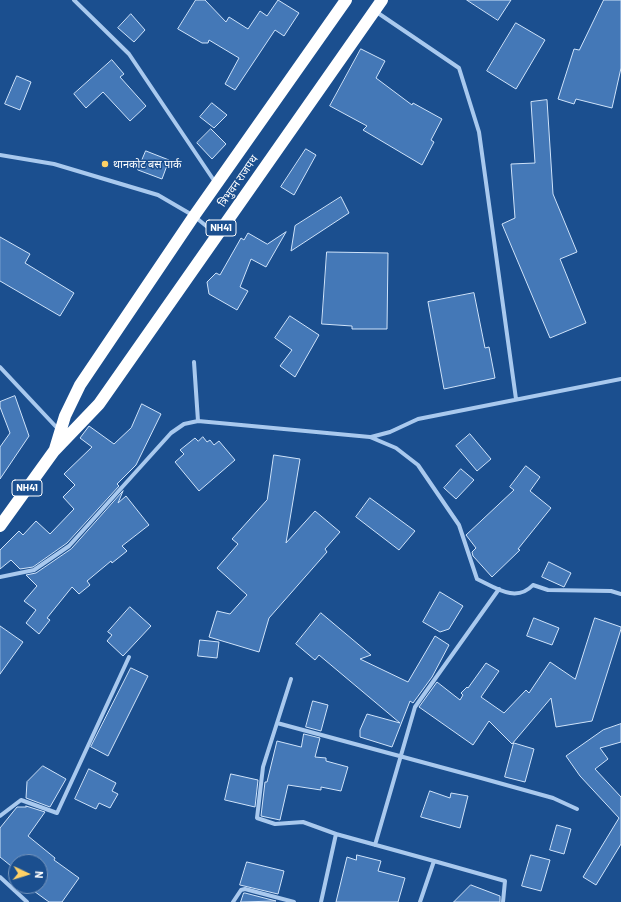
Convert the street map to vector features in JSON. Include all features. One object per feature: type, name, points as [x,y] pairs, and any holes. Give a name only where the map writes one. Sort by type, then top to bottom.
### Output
[{"type":"highway","name":"त्रिभुवन राजपथ","points":[[54,450],[65,416],[80,385],[194,216],[346,0]]},
{"type":"highway","name":"त्रिभुवन राजपथ","points":[[0,526],[54,450],[99,404],[382,0]]},
{"type":"street","points":[[74,0],[129,54],[217,184]]},
{"type":"street","points":[[374,11],[459,68],[479,132],[516,399]]},
{"type":"street","points":[[0,155],[54,164],[158,195],[194,216],[217,234]]},
{"type":"street","points":[[194,362],[198,420]]},
{"type":"street","points":[[0,368],[60,432]]},
{"type":"street","points":[[370,437],[390,432],[418,419],[621,380]]},
{"type":"street","points":[[0,577],[34,570],[69,546],[171,433],[184,424],[198,420],[370,437],[396,448],[418,465],[458,525],[477,579],[513,594],[526,592],[533,585],[548,590],[611,591],[621,594]]},
{"type":"street","points":[[375,845],[415,707],[499,589]]},
{"type":"street","points":[[0,816],[21,800],[57,813],[129,657]]},
{"type":"street","points":[[291,679],[263,767],[256,818],[275,824],[303,822],[336,834],[434,862],[505,880],[503,902]]},
{"type":"street","points":[[277,723],[553,798],[577,808]]},
{"type":"street","points":[[321,902],[336,834]]},
{"type":"street","points":[[420,902],[434,862]]},
{"type":"street","points":[[0,877],[27,902]]},
{"type":"street","points":[[233,902],[241,890],[245,889],[294,902]]},
{"type":"building","points":[[196,0],[205,0],[226,22],[229,17],[248,29],[260,11],[267,16],[278,0],[299,13],[284,36],[275,30],[235,90],[225,84],[239,58],[209,40],[208,43],[202,43],[178,29]]},
{"type":"building","points":[[467,0],[511,0],[498,20]]},
{"type":"building","points":[[604,0],[621,0],[621,68],[612,108],[576,99],[574,104],[558,99],[574,49],[579,50]]},
{"type":"building","points":[[131,14],[145,30],[134,42],[118,28]]},
{"type":"building","points":[[516,23],[545,40],[516,89],[487,71]]},
{"type":"building","points":[[361,49],[385,61],[376,78],[412,105],[413,103],[442,119],[431,140],[434,142],[422,165],[363,130],[367,126],[330,106]]},
{"type":"building","points":[[112,60],[124,74],[120,77],[146,106],[130,121],[103,92],[86,108],[74,94]]},
{"type":"building","points":[[17,76],[31,82],[20,110],[5,104]]},
{"type":"building","points":[[547,100],[553,194],[577,252],[560,259],[586,323],[550,338],[502,224],[515,218],[511,164],[535,163],[531,102]]},
{"type":"building","points":[[212,103],[227,115],[214,128],[200,117]]},
{"type":"building","points":[[211,129],[226,144],[212,159],[197,143]]},
{"type":"building","points":[[306,149],[316,155],[294,195],[281,187]]},
{"type":"building","points":[[146,151],[169,160],[162,179],[138,170]]},
{"type":"building","points":[[341,197],[349,213],[291,251],[295,226]]},
{"type":"building","points":[[286,232],[266,267],[251,259],[240,287],[248,291],[237,310],[209,294],[207,282],[216,273],[220,275],[241,238],[244,240],[248,233],[267,244]]},
{"type":"building","points":[[0,237],[30,254],[25,263],[74,293],[60,316],[0,281]]},
{"type":"building","points":[[327,252],[388,253],[387,329],[352,329],[352,326],[322,324]]},
{"type":"building","points":[[474,293],[485,348],[489,347],[495,378],[444,389],[428,302]]},
{"type":"building","points":[[290,316],[319,335],[295,377],[280,366],[292,350],[275,338]]},
{"type":"building","points":[[15,396],[29,436],[0,479],[0,447],[10,433],[0,407],[0,402]]},
{"type":"building","points":[[142,404],[161,414],[136,465],[117,484],[119,486],[67,543],[33,567],[20,569],[11,560],[0,569],[0,550],[19,531],[23,535],[36,521],[50,534],[74,509],[63,497],[75,485],[64,474],[92,447],[80,438],[89,426],[114,444],[131,428]]},
{"type":"building","points":[[470,434],[491,459],[477,471],[456,446]]},
{"type":"building","points":[[203,437],[207,442],[210,440],[214,445],[219,441],[235,460],[199,491],[175,462],[184,454],[180,450],[195,438],[198,441]]},
{"type":"building","points":[[274,455],[300,459],[286,543],[315,511],[340,532],[325,549],[327,552],[269,618],[259,652],[209,637],[217,611],[230,614],[247,595],[217,568],[238,544],[232,539],[267,500]]},
{"type":"building","points":[[526,466],[540,477],[530,491],[551,508],[518,549],[520,550],[492,577],[473,556],[472,552],[476,548],[466,535],[514,490],[510,487]]},
{"type":"building","points":[[461,469],[474,480],[456,499],[444,488]]},
{"type":"building","points":[[123,491],[118,503],[126,496],[149,525],[122,546],[127,551],[112,563],[111,561],[87,581],[90,585],[79,594],[72,587],[47,618],[50,620],[39,634],[26,623],[36,610],[24,601],[37,586],[26,575],[36,573],[71,549]]},
{"type":"building","points":[[370,498],[415,531],[399,550],[356,517]]},
{"type":"building","points":[[549,562],[571,573],[564,587],[542,577]]},
{"type":"building","points":[[440,592],[463,606],[449,629],[440,632],[423,622]]},
{"type":"building","points":[[130,607],[151,626],[123,656],[107,641],[112,635],[108,632]]},
{"type":"building","points":[[321,613],[371,655],[360,659],[408,682],[435,636],[449,645],[432,677],[413,703],[410,701],[392,747],[360,737],[360,730],[367,714],[400,723],[319,655],[315,660],[296,644]]},
{"type":"building","points":[[534,618],[559,628],[552,645],[527,636]]},
{"type":"building","points":[[595,618],[621,627],[621,629],[592,721],[556,727],[551,698],[512,744],[489,721],[473,745],[419,707],[437,682],[460,700],[463,695],[461,693],[467,687],[468,688],[486,663],[499,671],[481,697],[504,713],[526,690],[529,693],[550,662],[575,679]]},
{"type":"building","points":[[0,626],[23,642],[0,674]]},
{"type":"building","points":[[200,640],[219,642],[217,658],[198,656]]},
{"type":"building","points":[[131,668],[148,676],[108,756],[91,747]]},
{"type":"building","points":[[313,701],[328,705],[321,731],[306,727]]},
{"type":"building","points":[[621,724],[621,742],[600,748],[608,759],[595,769],[621,797],[621,844],[596,885],[583,877],[619,818],[580,776],[566,756],[603,730]]},
{"type":"building","points":[[304,734],[320,738],[315,757],[326,758],[326,761],[348,767],[341,791],[321,787],[321,790],[288,785],[280,820],[261,816],[265,782],[267,782],[277,741],[301,747]]},
{"type":"building","points":[[514,743],[534,749],[525,782],[505,777]]},
{"type":"building","points":[[43,766],[66,779],[50,807],[26,798],[27,782]]},
{"type":"building","points":[[89,769],[116,783],[112,791],[118,794],[110,808],[99,803],[96,809],[75,799]]},
{"type":"building","points":[[231,774],[258,780],[255,807],[225,800]]},
{"type":"building","points":[[430,791],[450,798],[451,793],[468,796],[460,828],[421,817]]},
{"type":"building","points":[[17,807],[26,807],[45,812],[28,836],[55,858],[54,860],[79,878],[62,902],[49,902],[38,894],[48,894],[48,854],[8,854],[8,864],[0,857],[0,828]]},
{"type":"building","points":[[557,825],[571,829],[564,854],[550,850]]},
{"type":"building","points":[[357,855],[381,861],[378,871],[405,878],[398,902],[336,902],[347,857],[356,860]]},
{"type":"building","points":[[531,855],[550,860],[541,891],[522,886]]},
{"type":"building","points":[[247,862],[284,871],[278,894],[240,885]]},
{"type":"building","points":[[471,885],[500,896],[500,902],[454,902]]},
{"type":"building","points":[[245,893],[276,901],[241,902]]},
{"type":"place","name":"थानकोट बस पार्क","points":[[105,164]]}]
